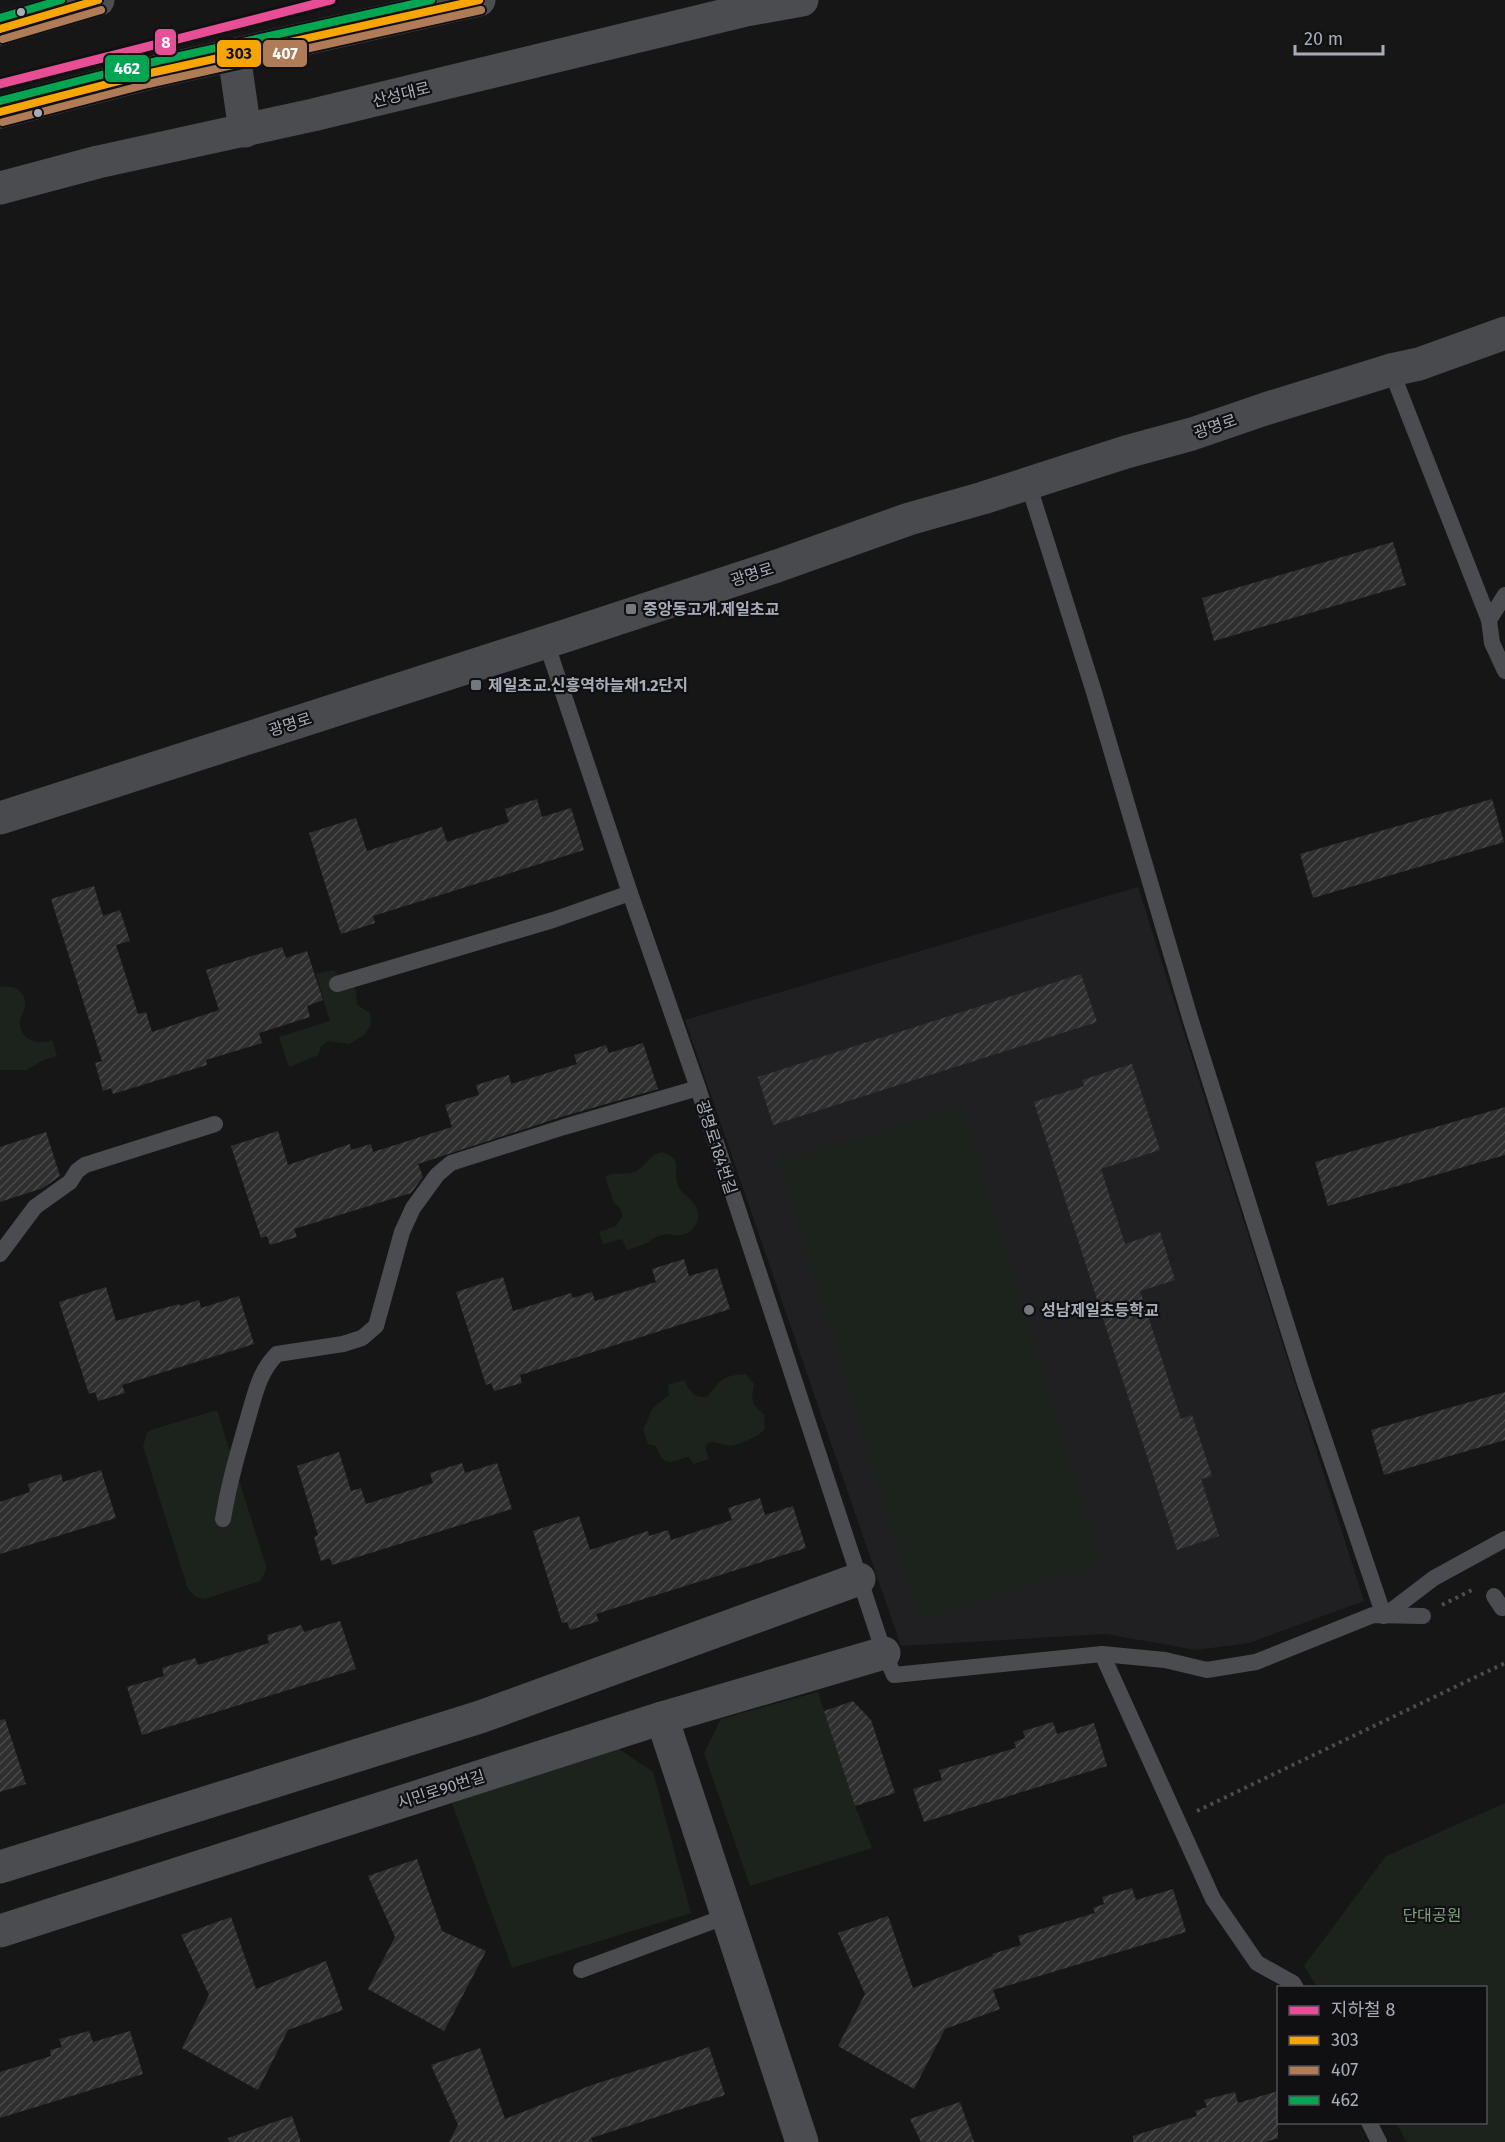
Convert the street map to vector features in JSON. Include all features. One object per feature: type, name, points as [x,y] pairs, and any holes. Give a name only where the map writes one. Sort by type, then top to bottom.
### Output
[{"type":"main road","points":[[0,29],[99,0]]},
{"type":"main road","points":[[0,112],[146,74],[480,0]]},
{"type":"main road","name":"광명로","points":[[0,818],[546,642],[777,566],[909,519],[1192,434],[1391,370],[1419,364],[1505,333]]},
{"type":"street","name":"산성대로","points":[[0,188],[120,157],[245,131],[746,10],[802,0]]},
{"type":"street","points":[[234,55],[245,131]]},
{"type":"street","points":[[0,1867],[480,1717],[859,1579]]},
{"type":"street","name":"시민로90번길","points":[[0,1931],[662,1718],[884,1653]]},
{"type":"street","points":[[662,1718],[802,2142]]},
{"type":"lane","points":[[1391,370],[1489,620],[1492,643],[1505,671]]},
{"type":"lane","points":[[1028,483],[1094,692],[1198,1044],[1305,1383],[1384,1616]]},
{"type":"lane","points":[[1489,620],[1505,595]]},
{"type":"lane","name":"광명로184번길","points":[[546,642],[698,1088],[859,1579],[884,1653],[894,1675],[1102,1654]]},
{"type":"lane","points":[[337,984],[553,920],[630,893]]},
{"type":"lane","points":[[223,1519],[228,1488],[253,1397],[270,1361],[277,1354],[343,1344],[362,1338],[375,1326],[402,1232],[413,1208],[437,1174],[452,1163],[468,1157],[698,1088]]},
{"type":"lane","points":[[0,1254],[35,1207],[70,1182],[85,1165],[215,1124]]},
{"type":"lane","points":[[1384,1616],[1434,1578],[1505,1539]]},
{"type":"lane","points":[[1102,1654],[1165,1660],[1207,1670],[1256,1662],[1373,1615],[1423,1616]]},
{"type":"lane","points":[[1102,1654],[1214,1899],[1257,1963],[1295,1986]]},
{"type":"lane","points":[[581,1970],[727,1916]]},
{"type":"lane","points":[[1370,2124],[1379,2142]]},
{"type":"path","points":[[1178,1820],[1505,1664]]},
{"type":"shaded area","name":"성남제일초등학교","points":[[1138,887],[1364,1601],[1249,1643],[1196,1650],[1106,1634],[901,1646],[685,1020]]},
{"type":"green space","points":[[333,970],[353,986],[357,1005],[370,1013],[371,1025],[364,1035],[349,1044],[327,1041],[321,1046],[318,1055],[289,1067],[279,1037],[330,1021],[316,974]]},
{"type":"green space","points":[[0,987],[17,988],[23,995],[25,1006],[20,1023],[23,1034],[36,1042],[52,1040],[57,1056],[26,1070],[0,1070]]},
{"type":"green space","points":[[961,1106],[1100,1563],[919,1618],[779,1161]]},
{"type":"green space","points":[[662,1152],[675,1160],[678,1186],[698,1212],[696,1225],[686,1234],[667,1234],[627,1250],[622,1239],[603,1244],[599,1232],[616,1226],[623,1216],[620,1208],[614,1203],[605,1176],[635,1172],[654,1155]]},
{"type":"green space","points":[[746,1374],[754,1384],[752,1397],[754,1405],[764,1415],[765,1428],[759,1435],[730,1446],[708,1443],[705,1447],[709,1459],[693,1464],[688,1457],[672,1462],[665,1461],[656,1446],[648,1444],[643,1429],[654,1408],[669,1395],[668,1385],[684,1380],[692,1393],[699,1397],[707,1397],[723,1380]]},
{"type":"green space","points":[[217,1410],[266,1571],[260,1581],[205,1599],[196,1597],[188,1589],[143,1446],[147,1433],[151,1430]]},
{"type":"green space","points":[[818,1692],[855,1806],[872,1848],[750,1886],[704,1753],[721,1719]]},
{"type":"green space","points":[[616,1747],[653,1772],[691,1913],[512,1968],[452,1803]]},
{"type":"green space","name":"단대공원","points":[[1505,1803],[1505,2142],[1407,2142],[1397,2124],[1487,2124],[1487,1986],[1316,1986],[1304,1966],[1386,1856]]},
{"type":"building","points":[[1393,542],[1406,585],[1214,641],[1202,598]]},
{"type":"building","points":[[537,799],[542,817],[571,808],[584,850],[373,916],[375,923],[341,934],[309,833],[356,818],[367,851],[442,827],[447,842],[509,822],[505,809]]},
{"type":"building","points":[[1492,799],[1504,842],[1313,898],[1300,854]]},
{"type":"building","points":[[94,886],[103,916],[120,910],[130,941],[116,945],[138,1014],[146,1012],[152,1032],[219,1010],[206,970],[282,947],[286,958],[307,951],[323,1000],[307,1006],[310,1017],[259,1033],[262,1043],[206,1060],[207,1065],[113,1094],[111,1088],[103,1091],[95,1063],[102,1061],[51,899]]},
{"type":"building","points":[[1081,974],[1097,1022],[773,1125],[758,1077]]},
{"type":"building","points":[[643,1043],[658,1089],[561,1117],[418,1164],[423,1177],[411,1193],[294,1229],[297,1237],[270,1245],[267,1236],[261,1238],[231,1146],[278,1131],[288,1165],[350,1144],[351,1150],[371,1144],[373,1152],[452,1127],[445,1105],[479,1095],[476,1085],[509,1075],[511,1084],[577,1064],[574,1055],[606,1045],[609,1053]]},
{"type":"building","points":[[1132,1064],[1160,1150],[1101,1169],[1125,1244],[1160,1232],[1175,1280],[1140,1291],[1181,1419],[1192,1415],[1212,1476],[1201,1479],[1219,1536],[1177,1550],[1034,1102],[1084,1086],[1082,1080]]},
{"type":"building","points":[[1505,1107],[1505,1155],[1328,1206],[1315,1162]]},
{"type":"building","points":[[46,1132],[60,1176],[43,1188],[0,1202],[0,1147]]},
{"type":"building","points":[[684,1259],[689,1276],[717,1268],[730,1309],[520,1375],[522,1383],[494,1391],[491,1383],[486,1385],[456,1292],[503,1277],[513,1311],[571,1293],[573,1298],[592,1292],[595,1301],[656,1282],[652,1269]]},
{"type":"building","points":[[106,1287],[116,1321],[199,1300],[201,1308],[239,1296],[254,1344],[122,1385],[125,1393],[98,1401],[95,1392],[89,1394],[59,1302]]},
{"type":"building","points":[[1505,1392],[1505,1440],[1384,1475],[1371,1430]]},
{"type":"building","points":[[339,1452],[351,1491],[361,1488],[366,1504],[433,1483],[430,1473],[462,1463],[465,1473],[497,1463],[512,1509],[332,1565],[330,1558],[321,1561],[314,1537],[318,1535],[297,1466]]},
{"type":"building","points":[[101,1470],[116,1518],[0,1554],[0,1502],[30,1492],[28,1484],[61,1474],[63,1482]]},
{"type":"building","points":[[760,1498],[765,1515],[793,1506],[806,1548],[596,1614],[599,1621],[570,1630],[567,1622],[562,1623],[533,1531],[579,1516],[590,1550],[648,1531],[649,1536],[668,1530],[671,1540],[732,1520],[728,1508]]},
{"type":"building","points":[[340,1621],[356,1669],[142,1735],[127,1687],[164,1676],[162,1668],[195,1658],[198,1665],[269,1643],[267,1635],[301,1625],[304,1632]]},
{"type":"building","points":[[853,1701],[871,1720],[895,1793],[855,1806],[824,1711]]},
{"type":"building","points":[[5,1719],[26,1784],[0,1792],[0,1720]]},
{"type":"building","points":[[1053,1722],[1057,1734],[1094,1723],[1107,1766],[924,1822],[913,1789],[942,1780],[939,1770],[1016,1748],[1014,1742],[1025,1738],[1023,1731]]},
{"type":"building","points":[[417,1859],[442,1931],[486,1951],[444,2031],[368,1989],[395,1937],[368,1876]]},
{"type":"building","points":[[1132,1888],[1136,1900],[1173,1889],[1186,1932],[993,1990],[1000,2009],[945,2029],[914,2089],[838,2046],[865,1994],[838,1933],[888,1916],[913,1988],[993,1956],[992,1954],[1021,1945],[1018,1936],[1095,1913],[1093,1908],[1104,1904],[1102,1897]]},
{"type":"building","points":[[231,1917],[256,1989],[326,1961],[343,2010],[288,2030],[258,2090],[182,2048],[209,1995],[181,1935]]},
{"type":"building","points":[[89,2031],[93,2042],[130,2031],[143,2074],[0,2118],[0,2072],[51,2056],[50,2050],[62,2047],[59,2039]]},
{"type":"building","points":[[709,2047],[725,2095],[591,2138],[593,2142],[449,2142],[458,2125],[431,2065],[480,2048],[505,2119],[589,2086]]},
{"type":"building","points":[[1277,2091],[1278,2138],[1265,2142],[1133,2142],[1133,2136],[1197,2116],[1195,2111],[1207,2107],[1204,2100],[1235,2092],[1238,2103]]},
{"type":"building","points":[[960,2102],[974,2142],[921,2142],[910,2119]]},
{"type":"building","points":[[292,2116],[301,2142],[229,2142],[228,2138]]},
{"type":"metro line","name":"8","points":[[0,84],[331,0]]},
{"type":"transit line","name":"462","points":[[0,18],[61,0]]},
{"type":"transit line","name":"303","points":[[0,29],[98,0]]},
{"type":"transit line","name":"462","points":[[0,101],[144,64],[431,0]]},
{"type":"transit line","name":"303","points":[[0,112],[146,74],[479,0]]},
{"type":"transit line","name":"407","points":[[3,39],[101,10]]},
{"type":"transit line","name":"407","points":[[3,122],[148,84],[481,10]]},
{"type":"place","name":"중앙동고개.제일초교","points":[[631,609]]},
{"type":"place","name":"제일초교.신흥역하늘채1.2단지","points":[[476,685]]},
{"type":"place","name":"성남제일초등학교","points":[[1029,1310]]}]
